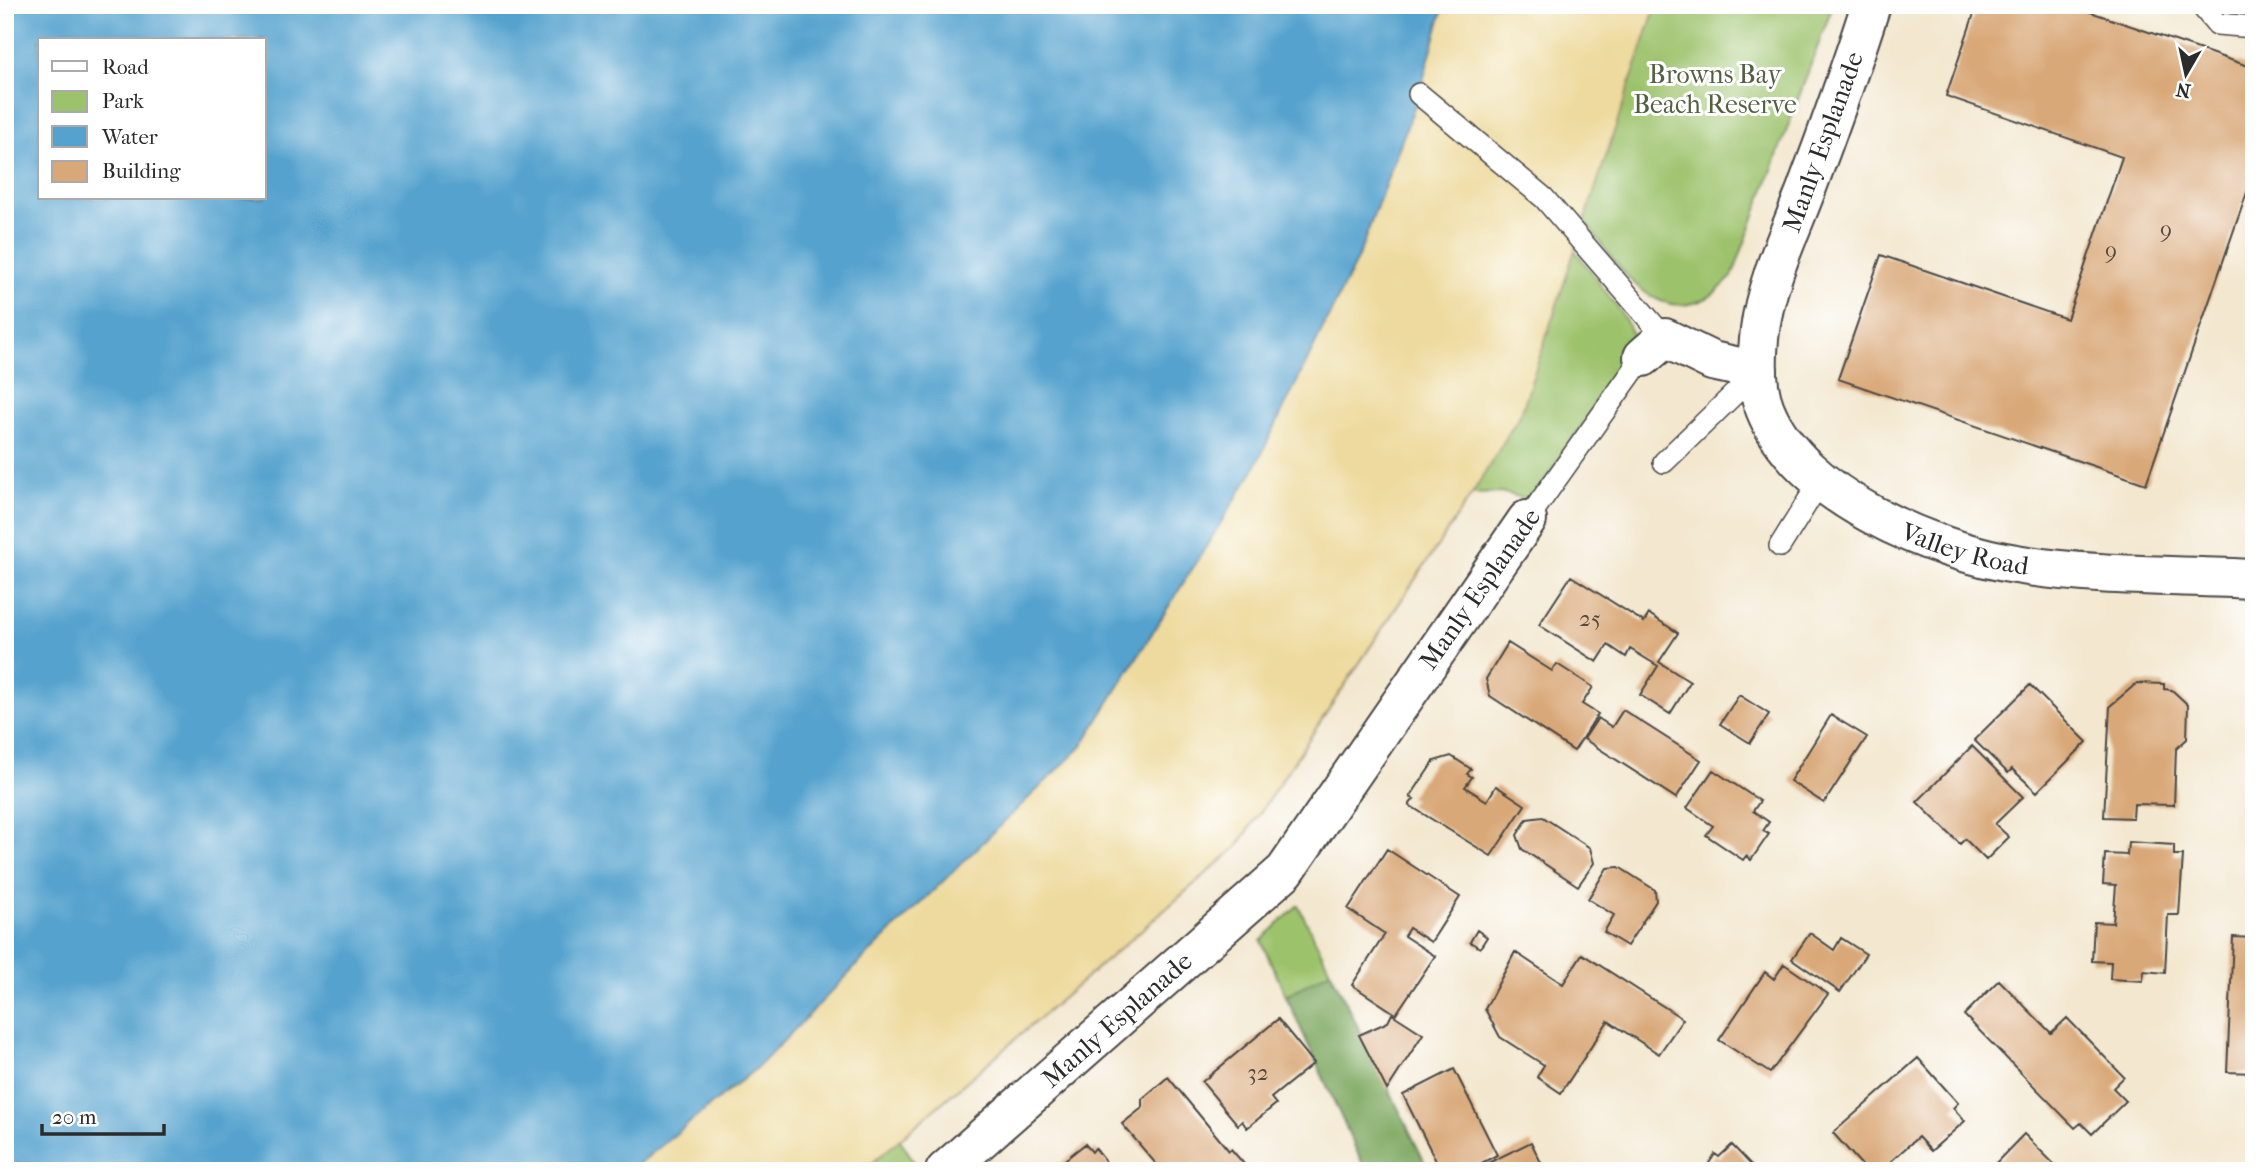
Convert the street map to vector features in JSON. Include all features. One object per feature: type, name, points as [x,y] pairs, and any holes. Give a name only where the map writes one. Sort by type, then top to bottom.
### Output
[{"type":"street","name":"Manly Esplanade","points":[[1758,371],[1760,328],[1772,280],[1871,5]]},
{"type":"street","points":[[1654,347],[1758,371]]},
{"type":"street","name":"Valley Road","points":[[1758,371],[1761,396],[1771,422],[1792,452],[1821,480],[1906,531],[1956,550],[2001,562],[2052,568],[2254,579]]},
{"type":"street","name":"Manly Esplanade","points":[[945,1171],[1285,871],[1527,520]]},
{"type":"lane","points":[[2201,5],[2217,24],[2254,27]]},
{"type":"lane","points":[[1419,94],[1544,198],[1654,347]]},
{"type":"lane","name":"Manly Esplanade","points":[[1527,520],[1654,347]]},
{"type":"lane","points":[[1664,462],[1758,371]]},
{"type":"lane","points":[[1780,546],[1821,480]]},
{"type":"green space","name":"Browns Bay Beach Reserve","points":[[1656,5],[1833,5],[1732,277],[1707,298],[1687,305],[1668,303],[1651,296],[1635,284],[1584,220]]},
{"type":"green space","points":[[1575,250],[1622,314],[1633,334],[1629,354],[1532,500],[1504,493],[1472,494],[1521,413]]},
{"type":"green space","points":[[1298,905],[1429,1171],[1366,1171],[1261,941]]},
{"type":"green space","points":[[1330,971],[1429,1171],[1366,1171],[1286,996]]},
{"type":"green space","points":[[899,1138],[920,1171],[863,1171]]},
{"type":"sand","points":[[1444,5],[1656,5],[1521,413],[1472,494],[1237,847],[863,1171],[630,1171],[759,1066],[865,957],[1081,747],[1253,471],[1358,257],[1419,94]]},
{"type":"water","points":[[5,5],[1444,5],[1419,94],[1358,257],[1253,471],[1081,747],[865,957],[759,1066],[630,1171],[55,1171],[5,1161]]},
{"type":"building","points":[[1977,5],[2070,5],[2254,68],[2254,172],[2146,484],[1838,379],[1881,255],[2067,319],[2122,157],[1946,96]]},
{"type":"building","points":[[1571,576],[1644,622],[1649,614],[1678,633],[1659,662],[1690,682],[1670,714],[1640,695],[1658,666],[1630,649],[1626,657],[1608,645],[1597,662],[1539,625]]},
{"type":"building","points":[[1508,643],[1552,671],[1557,664],[1593,687],[1582,704],[1598,714],[1574,751],[1490,696],[1486,679]]},
{"type":"building","points":[[2137,683],[2164,684],[2164,689],[2172,690],[2188,705],[2187,739],[2176,749],[2174,805],[2134,804],[2133,818],[2104,817],[2110,706]]},
{"type":"building","points":[[2030,685],[2087,742],[2037,792],[2012,769],[2008,773],[1974,740]]},
{"type":"building","points":[[1739,695],[1769,714],[1750,743],[1720,724]]},
{"type":"building","points":[[1623,710],[1701,760],[1676,798],[1584,739],[1598,718],[1612,727]]},
{"type":"building","points":[[1831,715],[1867,737],[1824,803],[1790,781]]},
{"type":"building","points":[[1972,746],[2023,797],[1995,824],[2009,837],[1986,860],[1965,839],[1960,844],[1917,802]]},
{"type":"building","points":[[1451,756],[1471,769],[1467,774],[1472,777],[1465,787],[1487,801],[1496,786],[1525,805],[1491,856],[1409,805],[1414,799],[1410,797],[1434,761]]},
{"type":"building","points":[[1713,770],[1760,801],[1753,811],[1769,822],[1763,831],[1769,834],[1751,860],[1746,856],[1743,860],[1706,835],[1713,826],[1687,808]]},
{"type":"building","points":[[1543,817],[1590,848],[1594,863],[1578,886],[1522,849],[1517,835],[1527,819]]},
{"type":"building","points":[[2128,842],[2174,845],[2174,855],[2183,855],[2179,915],[2168,915],[2165,973],[2144,971],[2143,981],[2110,979],[2111,962],[2092,961],[2094,922],[2113,923],[2116,885],[2103,884],[2105,854],[2127,855]]},
{"type":"building","points":[[1387,849],[1460,897],[1431,942],[1409,928],[1404,936],[1435,956],[1396,1014],[1352,985],[1385,934],[1348,909]]},
{"type":"building","points":[[1619,867],[1655,890],[1656,901],[1627,946],[1604,932],[1614,915],[1588,899],[1607,868]]},
{"type":"building","points":[[1477,930],[1487,937],[1480,948],[1470,942]]},
{"type":"building","points":[[1810,933],[1834,950],[1841,938],[1866,954],[1840,992],[1792,959]]},
{"type":"building","points":[[2233,937],[2254,938],[2254,1073],[2227,1072]]},
{"type":"building","points":[[1515,952],[1563,984],[1582,954],[1683,1019],[1659,1054],[1608,1021],[1561,1093],[1537,1077],[1544,1065],[1500,1037],[1485,1009]]},
{"type":"building","points":[[1784,964],[1828,994],[1770,1073],[1719,1040],[1765,972],[1774,979]]},
{"type":"building","points":[[1999,980],[2051,1033],[2067,1018],[2124,1077],[2113,1088],[2126,1101],[2092,1134],[2081,1123],[2075,1128],[1964,1015]]},
{"type":"building","points":[[1392,1014],[1423,1034],[1387,1090],[1359,1035],[1388,1022]]},
{"type":"building","points":[[1278,1019],[1314,1063],[1271,1098],[1276,1104],[1247,1128],[1242,1121],[1238,1125],[1202,1082]]},
{"type":"building","points":[[1918,1058],[1958,1103],[1953,1108],[1965,1121],[1931,1151],[1918,1137],[1880,1171],[1867,1171],[1833,1133]]},
{"type":"building","points":[[1454,1069],[1497,1155],[1466,1171],[1441,1171],[1403,1095]]},
{"type":"building","points":[[1168,1077],[1229,1151],[1231,1149],[1250,1171],[1162,1171],[1122,1124],[1142,1108],[1142,1099]]},
{"type":"building","points":[[2024,1134],[2061,1171],[1988,1171]]},
{"type":"building","points":[[1531,1142],[1545,1171],[1480,1171],[1478,1168]]},
{"type":"building","points":[[1085,1144],[1092,1152],[1095,1148],[1113,1171],[1051,1171]]},
{"type":"building","points":[[1732,1145],[1757,1171],[1704,1171],[1715,1154],[1719,1157]]}]
